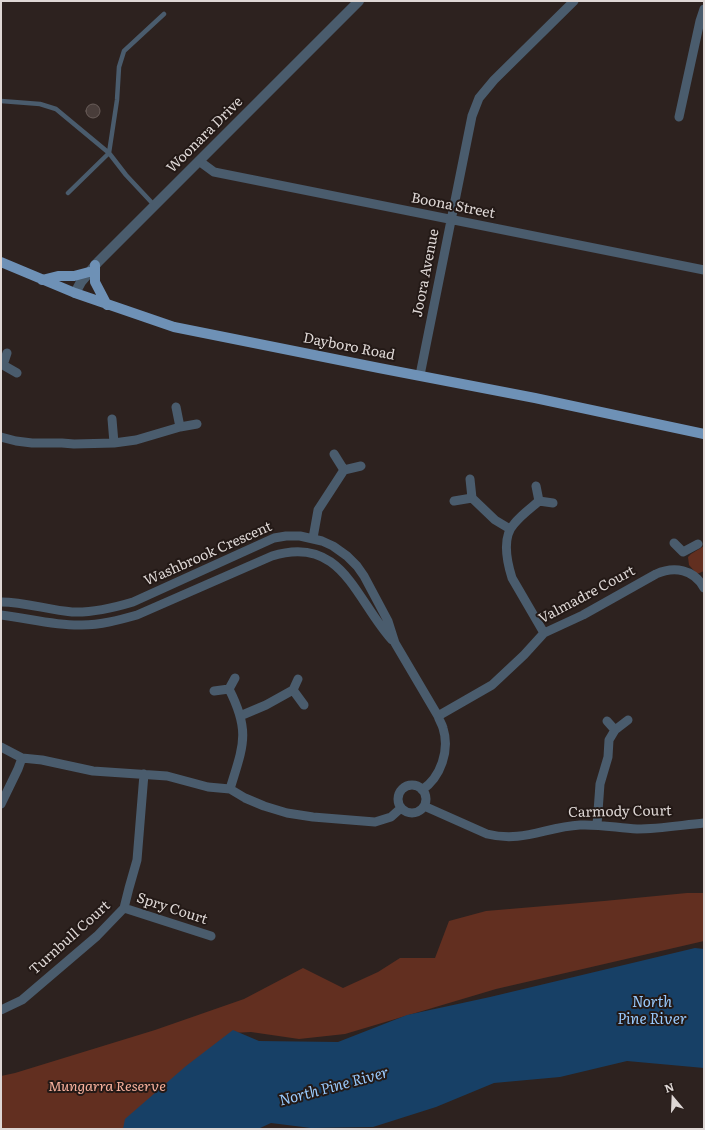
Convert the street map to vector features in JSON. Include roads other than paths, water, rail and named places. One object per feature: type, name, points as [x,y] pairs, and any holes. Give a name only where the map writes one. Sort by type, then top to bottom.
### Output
[{"type":"main road","name":"Dayboro Road","points":[[1,262],[75,293],[174,327],[371,367],[420,375],[702,433]]},
{"type":"main road","points":[[42,280],[58,276],[74,276],[92,269],[95,282],[107,304]]},
{"type":"street","name":"Woonara Drive","points":[[75,293],[92,269],[154,205],[200,161],[359,1]]},
{"type":"street","name":"Joora Avenue","points":[[420,375],[472,116],[479,98],[494,80],[574,1]]},
{"type":"street","points":[[679,117],[704,9]]},
{"type":"street","name":"Boona Street","points":[[200,161],[214,172],[704,270]]},
{"type":"street","points":[[7,353],[2,365],[17,373]]},
{"type":"street","points":[[176,407],[180,427]]},
{"type":"street","points":[[112,419],[114,443]]},
{"type":"street","points":[[1,437],[32,443],[114,443],[136,440],[180,427],[197,424]]},
{"type":"street","points":[[334,454],[344,470]]},
{"type":"street","points":[[313,538],[318,510],[344,470],[361,466]]},
{"type":"street","points":[[470,480],[472,498],[495,520],[510,529]]},
{"type":"street","points":[[536,486],[539,501]]},
{"type":"street","points":[[454,501],[472,498]]},
{"type":"street","points":[[544,633],[512,578],[509,569],[507,549],[510,529],[514,523],[539,501],[553,503]]},
{"type":"street","name":"Washbrook Crescent","points":[[1,602],[72,612],[113,608],[133,602],[261,543],[274,538],[300,536],[313,538],[333,546],[347,556],[357,566],[388,621],[395,643]]},
{"type":"street","points":[[674,543],[683,552]]},
{"type":"street","points":[[683,552],[698,544]]},
{"type":"street","name":"Washbrook Crescent","points":[[1,615],[60,624],[82,625],[118,620],[137,615],[272,556],[286,552],[298,551],[323,556],[341,570],[349,579],[380,627],[395,643],[438,716],[443,728],[445,752],[443,762],[428,786],[422,790]]},
{"type":"street","points":[[683,552],[680,569],[691,574],[700,581],[704,588]]},
{"type":"street","name":"Valmadre Court","points":[[438,716],[492,685],[524,656],[544,633],[583,615],[656,574],[667,570],[680,569]]},
{"type":"street","points":[[214,692],[228,689],[234,678]]},
{"type":"street","points":[[240,716],[266,705],[293,690],[298,679]]},
{"type":"street","points":[[228,689],[240,716],[243,728],[243,744],[230,789]]},
{"type":"street","points":[[293,690],[304,705]]},
{"type":"street","points":[[597,825],[600,784],[608,757],[609,740],[615,730],[628,720]]},
{"type":"street","points":[[607,721],[615,730]]},
{"type":"street","points":[[1,747],[22,758],[42,760],[93,771],[167,776],[208,787],[230,789],[245,798],[264,806],[313,817],[375,822],[391,817],[401,808]]},
{"type":"street","points":[[1,804],[22,758]]},
{"type":"street","name":"Turnbull Court","points":[[1,1010],[22,1000],[97,936],[124,908],[128,888],[137,860],[144,774]]},
{"type":"street","points":[[409,785],[414,785],[422,790],[426,798],[424,806],[417,812],[412,813],[401,808],[398,799],[401,790],[409,785]]},
{"type":"street","name":"Carmody Court","points":[[424,806],[487,834],[511,838],[566,826],[597,825],[664,828],[704,823]]},
{"type":"street","name":"Spry Court","points":[[124,908],[211,936]]},
{"type":"lane","points":[[68,193],[109,153],[117,100],[119,67],[124,52],[164,14]]},
{"type":"lane","points":[[1,101],[40,104],[56,109],[109,153],[126,175],[154,205]]},
{"type":"water","name":"North Pine River","points":[[695,948],[704,949],[704,1068],[627,1061],[560,1077],[494,1083],[436,1107],[373,1127],[311,1128],[271,1123],[258,1129],[123,1129],[125,1119],[186,1066],[233,1030],[259,1041],[338,1042],[407,1015],[490,997]]},
{"type":"park label","name":"Mungarra Reserve","points":[[107,1087]]}]
